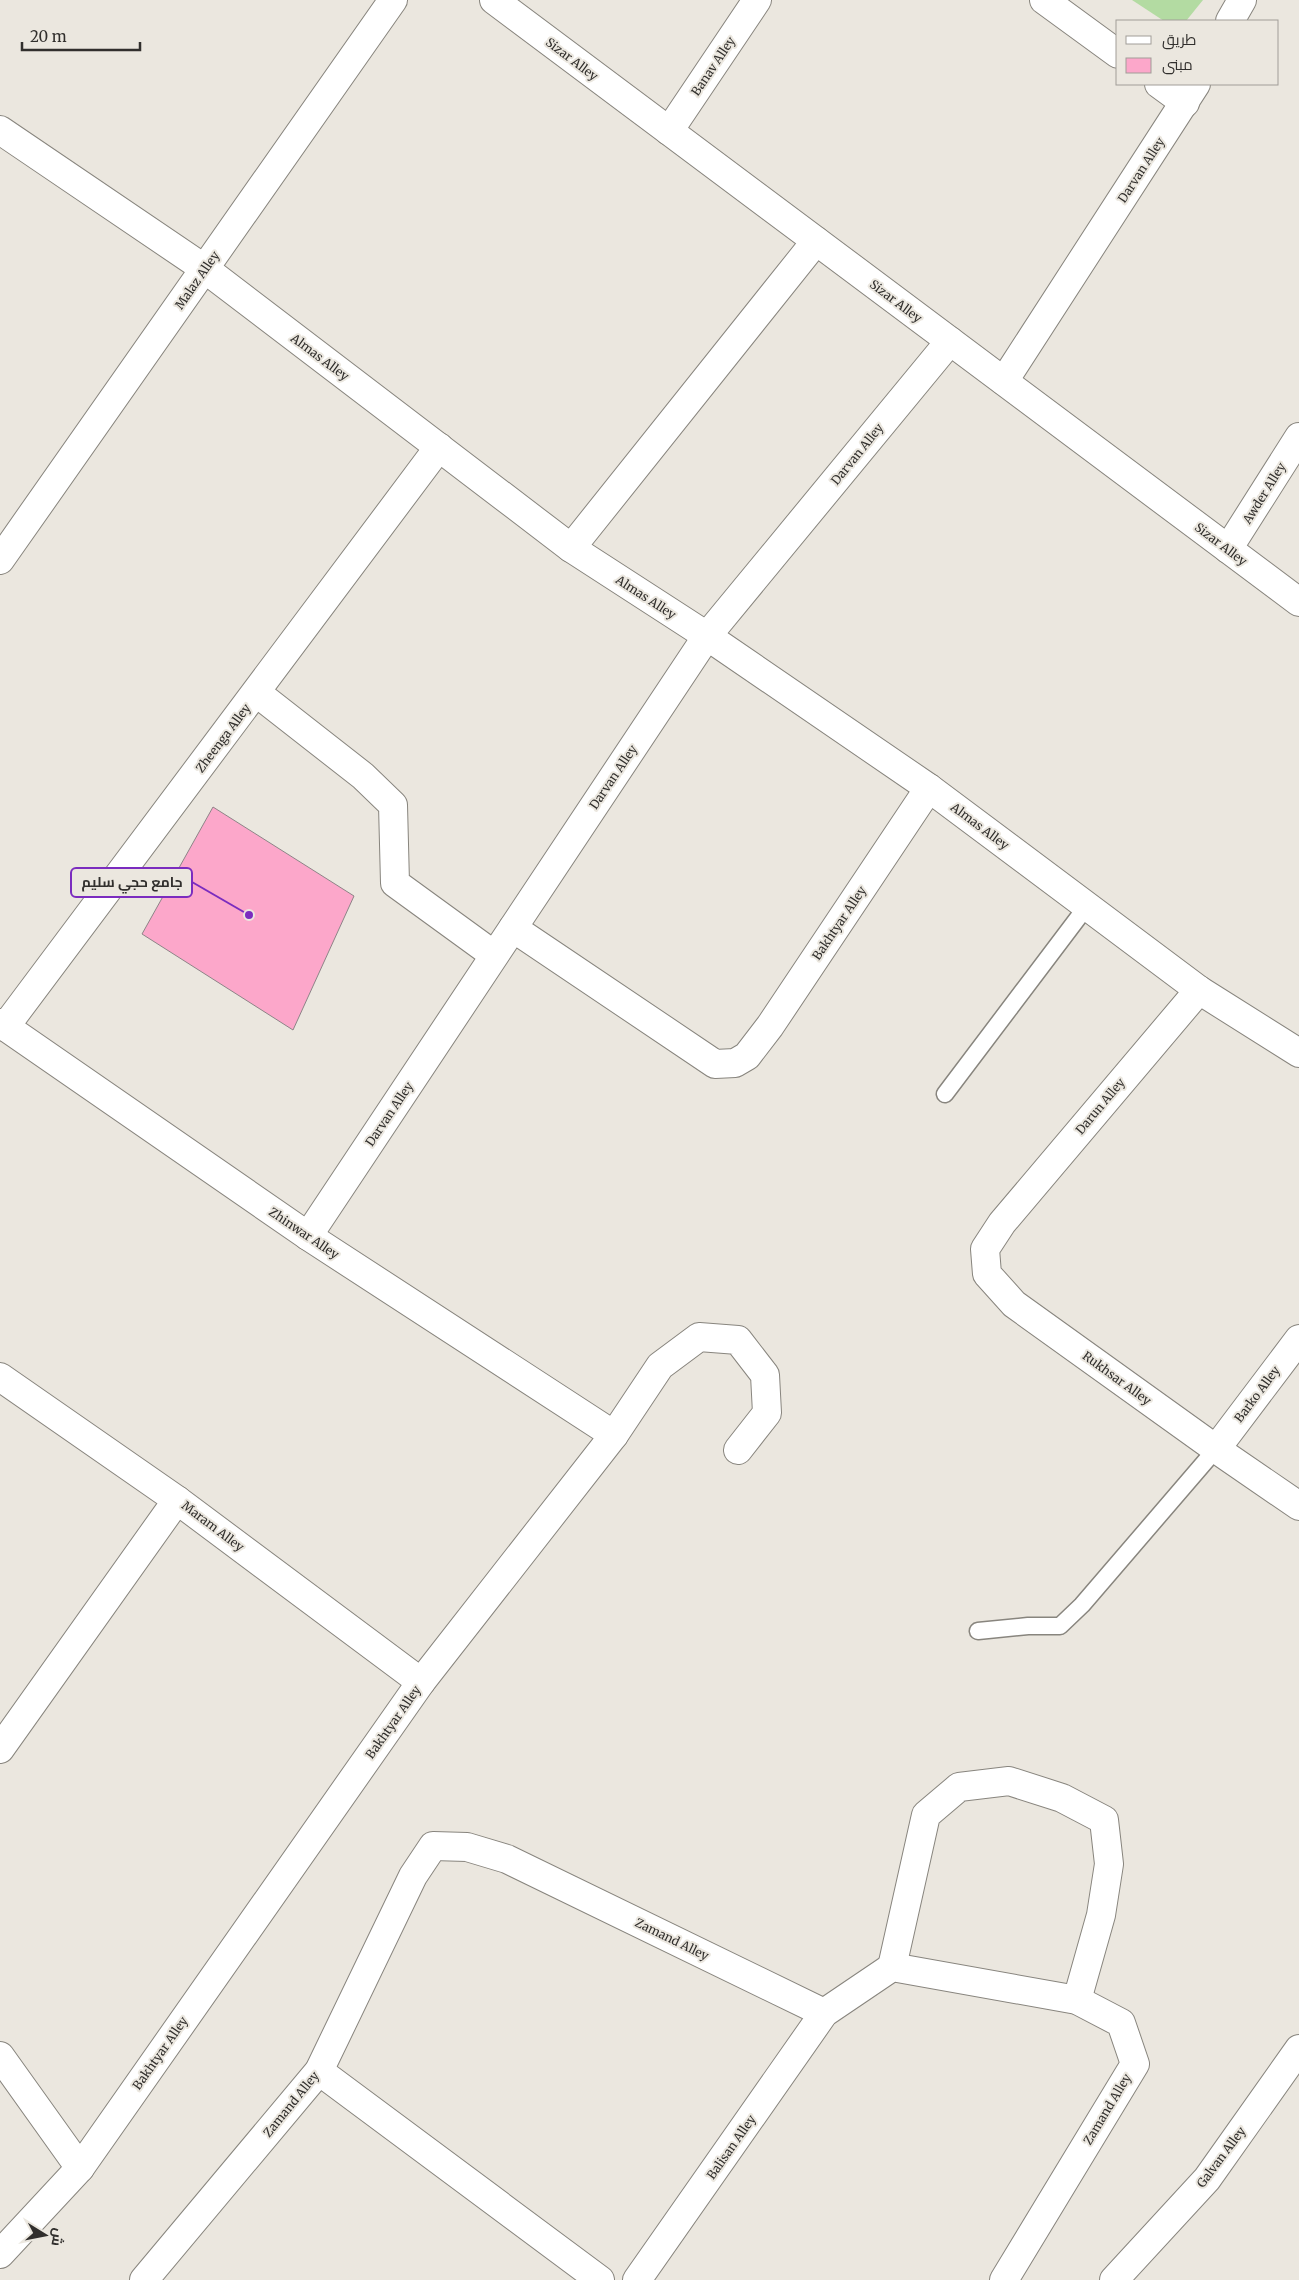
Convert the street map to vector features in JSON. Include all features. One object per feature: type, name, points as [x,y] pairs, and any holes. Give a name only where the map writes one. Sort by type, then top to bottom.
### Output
[{"type":"street","name":"Malaz Alley","points":[[0,560],[8,532],[204,269],[393,0]]},
{"type":"street","name":"Sizar Alley","points":[[494,0],[1299,602]]},
{"type":"street","name":"Banav Alley","points":[[669,131],[757,0]]},
{"type":"street","points":[[1044,0],[1116,53]]},
{"type":"street","points":[[1231,20],[1242,0]]},
{"type":"street","points":[[1162,85],[1190,93]]},
{"type":"street","name":"Darvan Alley","points":[[1004,382],[1190,93]]},
{"type":"street","name":"Almas Alley","points":[[0,130],[204,269],[571,548],[707,636],[929,788],[1199,990],[1299,1053]]},
{"type":"street","points":[[571,548],[816,241]]},
{"type":"street","name":"Darvan Alley","points":[[308,1236],[707,636],[950,341]]},
{"type":"street","name":"Awder Alley","points":[[1228,549],[1299,438]]},
{"type":"street","name":"Zheenga Alley","points":[[2,1025],[257,693],[439,448]]},
{"type":"street","points":[[257,693],[363,776],[393,805],[396,883],[494,955]]},
{"type":"street","name":"Bakhtyar Alley","points":[[513,928],[715,1064],[735,1063],[746,1056],[770,1026],[929,788]]},
{"type":"street","name":"Darun Alley","points":[[1002,1223],[1199,990]]},
{"type":"street","name":"Zhinwar Alley","points":[[2,1025],[308,1236],[614,1434]]},
{"type":"street","name":"Rukhsar Alley","points":[[1002,1223],[985,1249],[987,1274],[1014,1304],[1299,1506]]},
{"type":"street","name":"Bakhtyar Alley","points":[[0,2254],[80,2168],[421,1682],[614,1434],[660,1366],[699,1337],[738,1340],[766,1375],[767,1414],[738,1450]]},
{"type":"street","name":"Barko Alley","points":[[1216,1449],[1299,1339]]},
{"type":"street","name":"Maram Alley","points":[[0,1377],[177,1500],[421,1682]]},
{"type":"street","points":[[0,1749],[177,1500]]},
{"type":"street","points":[[824,2013],[892,1967],[926,1815],[959,1787],[1009,1781],[1062,1798],[1104,1820],[1109,1864],[1101,1915],[1077,2000]]},
{"type":"street","name":"Zamand Alley","points":[[144,2280],[319,2071],[413,1876],[433,1846],[467,1847],[507,1859],[824,2013]]},
{"type":"street","name":"Zamand Alley","points":[[892,1967],[1077,2000],[1121,2023],[1135,2064],[1004,2280]]},
{"type":"street","name":"Balisan Alley","points":[[637,2280],[824,2013]]},
{"type":"street","name":"Galvan Alley","points":[[1114,2280],[1207,2179],[1299,2049]]},
{"type":"street","points":[[0,2056],[80,2168]]},
{"type":"street","points":[[319,2071],[600,2280]]},
{"type":"lane","points":[[945,1094],[1087,906]]},
{"type":"lane","points":[[978,1631],[1028,1626],[1060,1626],[1082,1605],[1216,1449]]},
{"type":"green space","points":[[1132,0],[1203,0],[1187,20],[1162,20]]},
{"type":"building","points":[[213,807],[354,896],[293,1030],[142,934]]},
{"type":"place","name":"جامع حجي سليم","points":[[249,915]]}]
